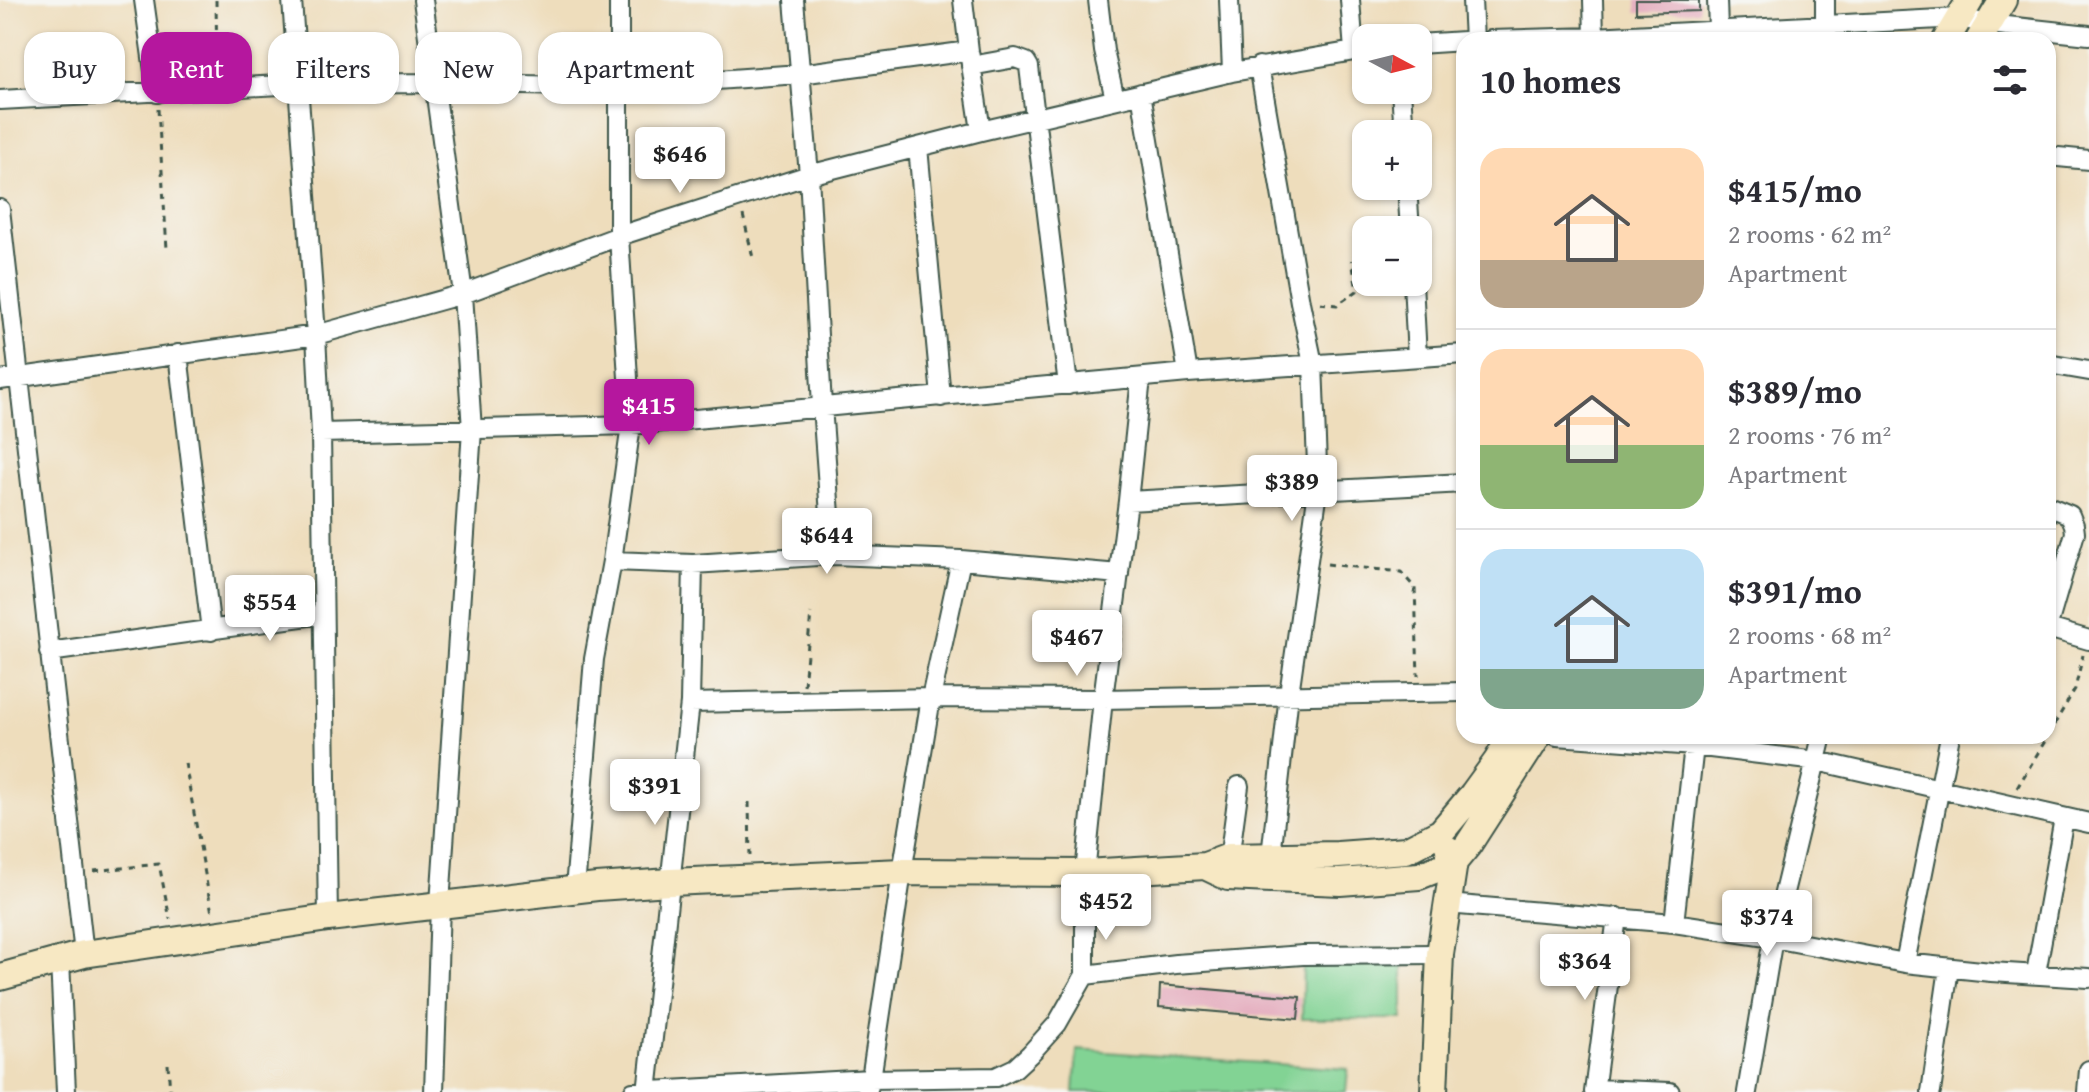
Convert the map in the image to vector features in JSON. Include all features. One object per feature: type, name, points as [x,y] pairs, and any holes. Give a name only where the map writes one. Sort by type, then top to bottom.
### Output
[{"type":"street","points":[[144,0],[148,32]]},
{"type":"street","points":[[292,0],[295,32]]},
{"type":"street","points":[[423,0],[428,32]]},
{"type":"street","points":[[618,32],[619,0]]},
{"type":"street","points":[[794,0],[809,175],[833,555]]},
{"type":"street","points":[[963,0],[981,131]]},
{"type":"street","points":[[1098,0],[1104,51],[1115,99]]},
{"type":"street","points":[[1229,0],[1232,72]]},
{"type":"street","points":[[1350,0],[1355,24]]},
{"type":"street","points":[[1472,0],[1474,32]]},
{"type":"street","points":[[1593,0],[1594,32]]},
{"type":"street","points":[[1717,0],[1718,29]]},
{"type":"street","points":[[1825,0],[1825,25]]},
{"type":"street","points":[[1771,32],[1825,25],[1958,19],[1984,32],[2003,0]]},
{"type":"street","points":[[1672,32],[1718,29],[1741,32]]},
{"type":"street","points":[[2056,34],[2089,35]]},
{"type":"street","points":[[1432,43],[1456,42]]},
{"type":"street","points":[[9,379],[316,335],[463,294],[619,236],[809,175],[1232,72],[1352,51]]},
{"type":"street","points":[[723,79],[970,59],[1015,58],[1026,62],[1068,385]]},
{"type":"street","points":[[1259,66],[1313,364],[1318,490],[1289,694],[1271,856]]},
{"type":"street","points":[[1141,93],[1188,373]]},
{"type":"street","points":[[0,100],[141,94]]},
{"type":"street","points":[[300,104],[321,433],[328,918]]},
{"type":"street","points":[[434,1092],[440,904],[472,430],[463,294],[438,104]]},
{"type":"street","points":[[575,889],[594,659],[612,561],[631,425],[619,236],[617,104]]},
{"type":"street","points":[[918,147],[941,397]]},
{"type":"street","points":[[2056,157],[2089,160]]},
{"type":"street","points":[[0,209],[9,379],[49,652],[75,873],[66,1092]]},
{"type":"street","points":[[1414,296],[1417,357]]},
{"type":"street","points":[[178,354],[211,631]]},
{"type":"street","points":[[321,433],[631,425],[1188,373],[1456,355]]},
{"type":"street","points":[[2056,365],[2089,371]]},
{"type":"street","points":[[693,564],[690,703],[642,1092],[869,1086],[996,1077],[1006,1073],[1030,1054],[1057,1024],[1085,975],[1085,873],[1141,378]]},
{"type":"street","points":[[1128,501],[1456,483]]},
{"type":"street","points":[[2056,509],[2070,515],[2075,533],[2056,598]]},
{"type":"street","points":[[612,561],[693,564],[833,555],[961,560],[1119,574]]},
{"type":"street","points":[[869,1086],[931,698],[961,560]]},
{"type":"street","points":[[49,652],[323,614]]},
{"type":"street","points":[[2056,629],[2088,640]]},
{"type":"street","points":[[690,703],[1456,692]]},
{"type":"street","points":[[0,977],[72,957],[328,918],[575,889],[902,872],[1085,873],[1221,866],[1271,856],[1406,850],[1441,832],[1473,794],[1507,744]]},
{"type":"street","points":[[1221,866],[1340,882],[1419,876],[1454,862],[1533,744]]},
{"type":"street","points":[[1685,744],[1817,761],[2089,823]]},
{"type":"street","points":[[1747,1092],[1773,938],[1820,744]]},
{"type":"street","points":[[1905,963],[1948,744]]},
{"type":"street","points":[[1674,923],[1694,746]]},
{"type":"street","points":[[1221,866],[1239,786]]},
{"type":"street","points":[[2036,973],[2064,818]]},
{"type":"street","points":[[1434,1092],[1440,954],[1454,862],[1441,832]]},
{"type":"street","points":[[1406,850],[1419,876],[1448,898],[1674,923],[1905,963],[2089,978]]},
{"type":"street","points":[[1617,917],[1594,1090],[1670,1092]]},
{"type":"street","points":[[1085,975],[1176,964],[1303,955],[1440,954]]},
{"type":"street","points":[[1931,1092],[1949,968]]},
{"type":"street","points":[[2087,1092],[2089,1070]]},
{"type":"path","points":[[216,0],[217,32]]},
{"type":"path","points":[[158,104],[167,249]]},
{"type":"path","points":[[739,198],[753,258]]},
{"type":"path","points":[[1300,302],[1337,305],[1352,294]]},
{"type":"path","points":[[1309,562],[1401,572],[1415,588],[1418,692]]},
{"type":"path","points":[[802,701],[811,613]]},
{"type":"path","points":[[2056,722],[2075,689],[2088,640]]},
{"type":"path","points":[[2006,804],[2043,744]]},
{"type":"path","points":[[185,763],[216,935]]},
{"type":"path","points":[[749,802],[750,878]]},
{"type":"path","points":[[75,873],[159,864],[175,942]]},
{"type":"path","points":[[168,1064],[170,1092]]},
{"type":"green space","points":[[1303,960],[1403,961],[1403,1019],[1302,1019]]},
{"type":"green space","points":[[1077,1050],[1348,1069],[1346,1092],[1074,1092]]},
{"type":"building","points":[[1636,0],[1699,0],[1699,11],[1636,13]]},
{"type":"building","points":[[1160,985],[1300,997],[1298,1019],[1159,1007]]}]
